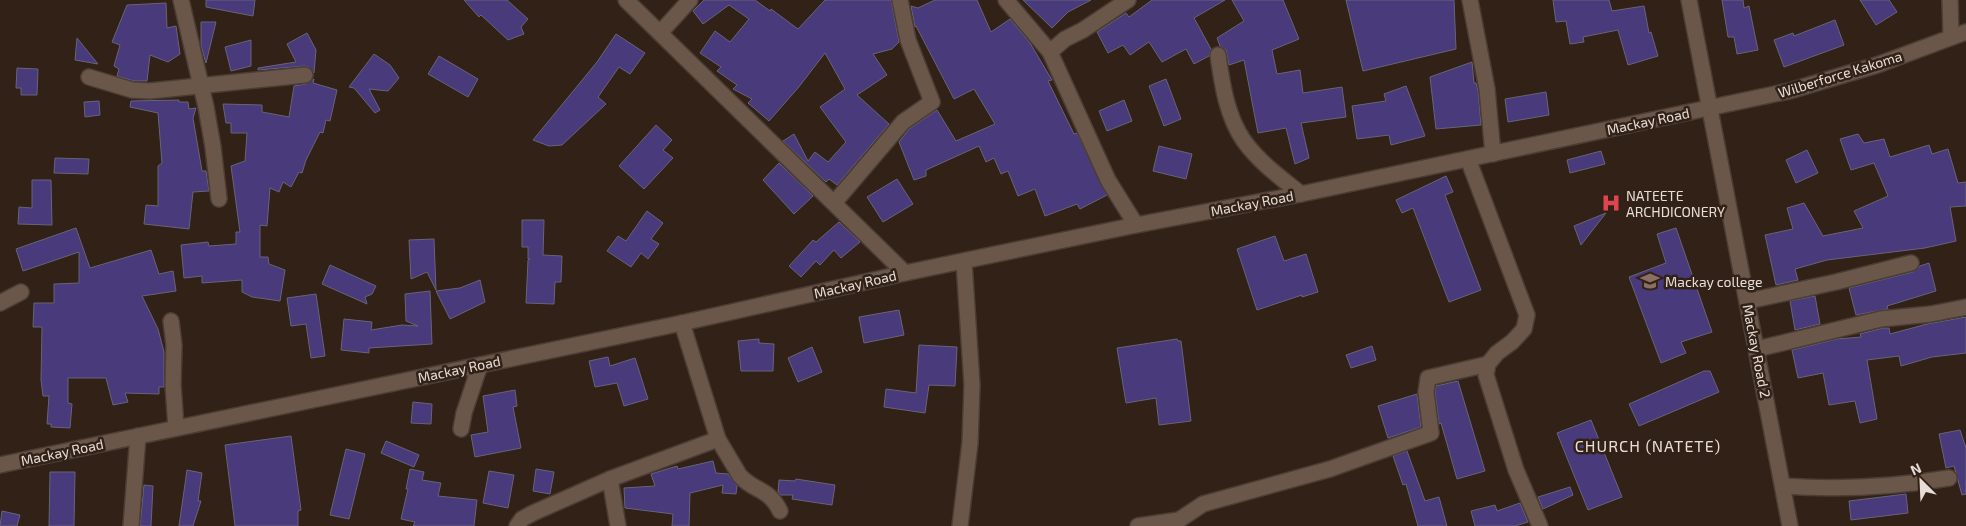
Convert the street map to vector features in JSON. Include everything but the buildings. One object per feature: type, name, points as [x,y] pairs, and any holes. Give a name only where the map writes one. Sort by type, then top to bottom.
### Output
[{"type":"street","points":[[181,0],[213,147],[219,199]]},
{"type":"street","points":[[626,0],[906,273]]},
{"type":"street","points":[[660,33],[690,0]]},
{"type":"street","points":[[834,203],[903,122],[932,102],[908,40],[900,0]]},
{"type":"street","points":[[1006,0],[1050,52],[1108,180],[1136,225]]},
{"type":"street","points":[[1050,52],[1065,39],[1083,30],[1128,0]]},
{"type":"street","points":[[1470,0],[1487,89],[1493,154]]},
{"type":"street","name":"Mackay Road 2","points":[[1689,0],[1790,526]]},
{"type":"street","points":[[1950,0],[1951,37]]},
{"type":"street","name":"Wilberforce Kakoma","points":[[1711,108],[1788,91],[1877,65],[1966,32]]},
{"type":"street","points":[[1218,56],[1227,103],[1243,139],[1260,158],[1301,194]]},
{"type":"street","points":[[89,77],[132,90],[150,91],[305,76]]},
{"type":"street","name":"Mackay Road","points":[[0,465],[682,323],[906,273],[1136,225],[1301,194],[1711,108]]},
{"type":"street","points":[[1468,159],[1527,315],[1524,329],[1512,342],[1497,352],[1488,364],[1486,376],[1496,410],[1530,505],[1540,526]]},
{"type":"street","points":[[960,526],[970,443],[972,385],[964,262]]},
{"type":"street","points":[[1748,301],[1911,263]]},
{"type":"street","points":[[0,302],[21,292]]},
{"type":"street","points":[[1757,349],[1881,320],[1966,308]]},
{"type":"street","points":[[171,321],[174,345],[173,384],[176,428]]},
{"type":"street","points":[[682,323],[718,439],[744,481],[772,497],[780,511]]},
{"type":"street","points":[[1138,526],[1179,520],[1203,504],[1330,469],[1431,433],[1426,392],[1428,378],[1488,364]]},
{"type":"street","points":[[461,429],[464,413],[480,365]]},
{"type":"street","points":[[131,526],[138,436]]},
{"type":"street","points":[[517,526],[522,519],[533,513],[610,480],[718,439]]},
{"type":"street","points":[[1783,486],[1820,489],[1856,488],[1949,478]]},
{"type":"street","points":[[610,480],[618,526]]},
{"type":"place","name":"NATEETE ARCHDICONERY","points":[[1611,203]]},
{"type":"place","name":"Mackay college","points":[[1650,281]]},
{"type":"district","name":"CHURCH (NATETE)","points":[[1648,445]]}]
